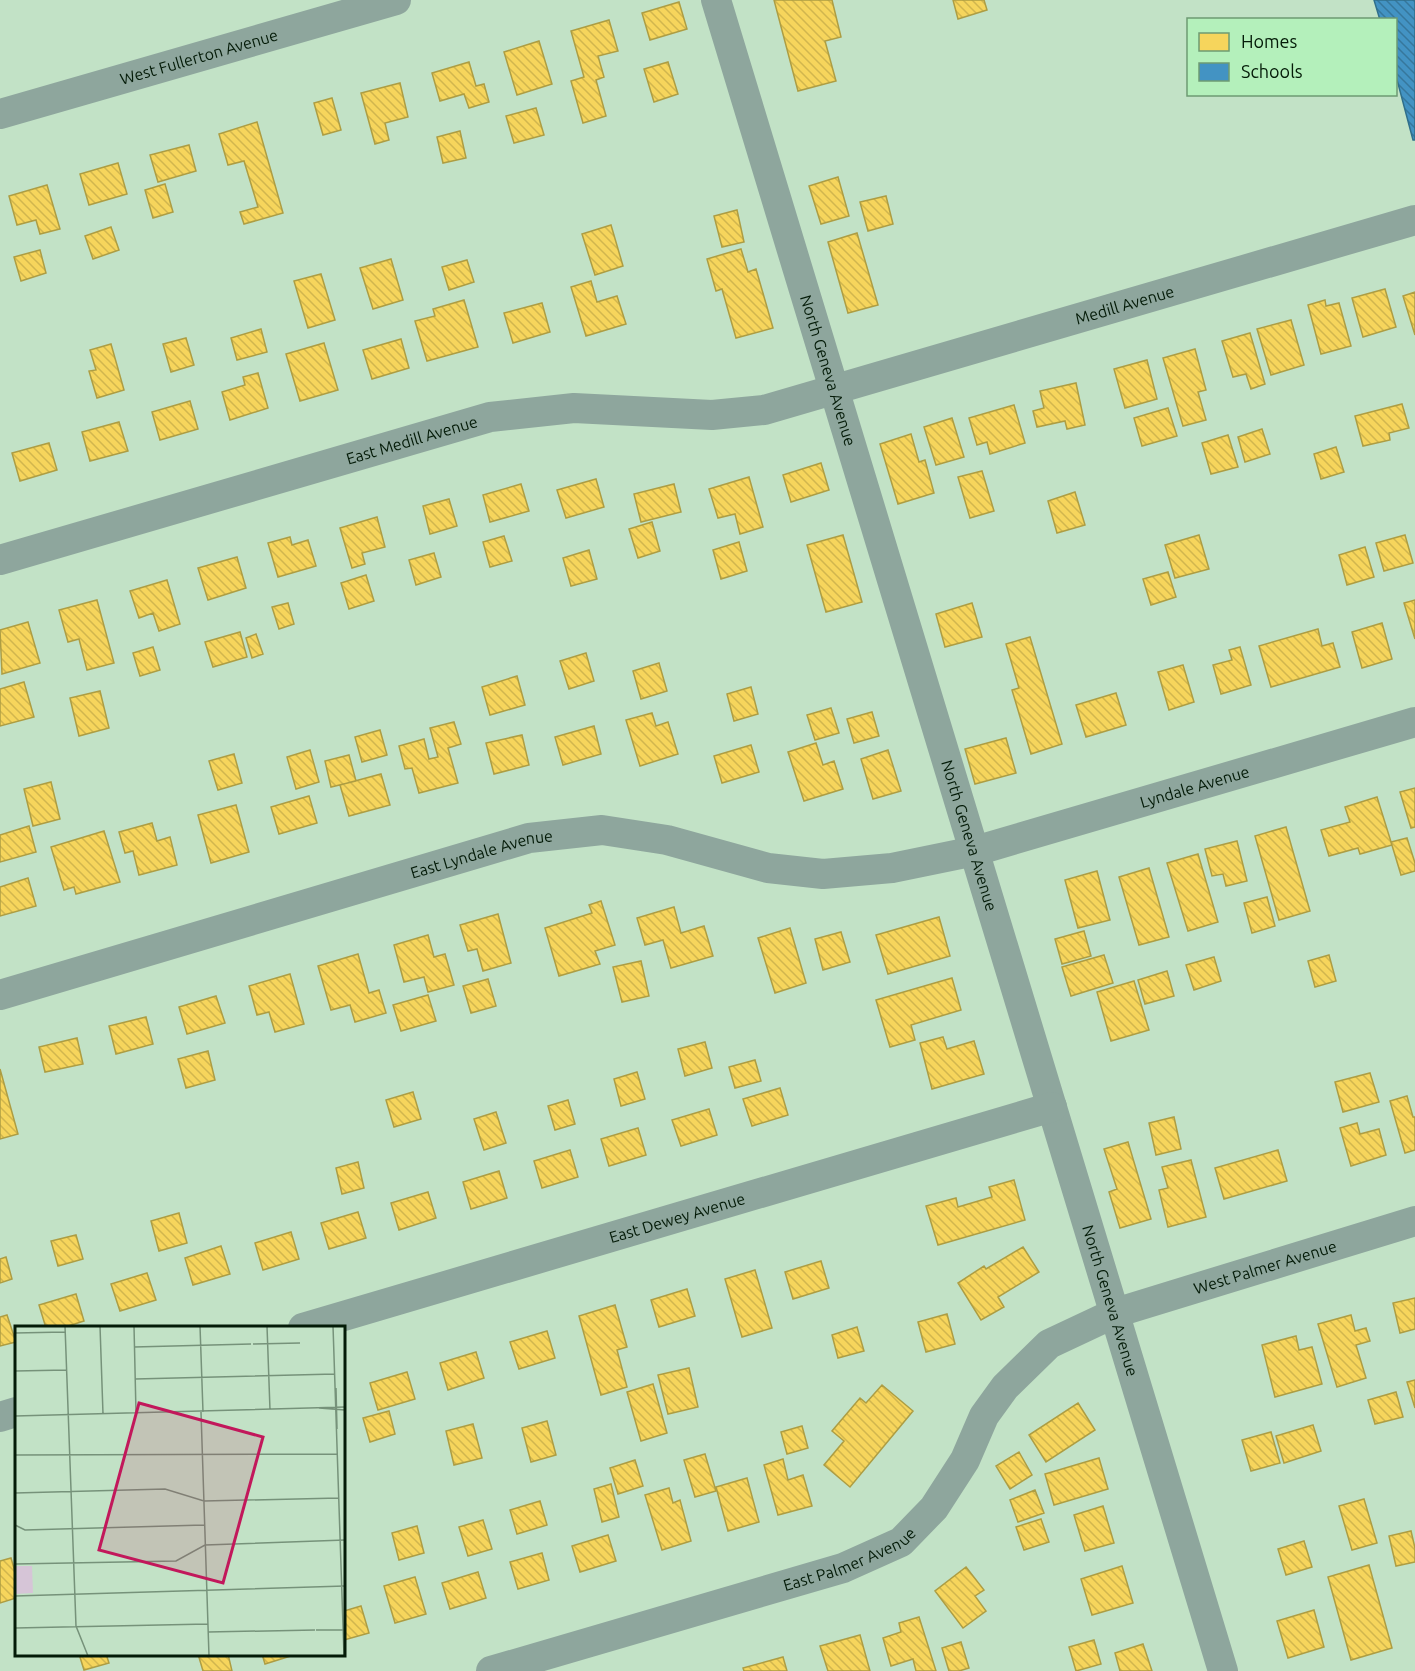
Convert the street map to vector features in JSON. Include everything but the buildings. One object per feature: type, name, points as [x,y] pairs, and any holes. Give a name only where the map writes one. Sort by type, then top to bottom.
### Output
[{"type":"street","name":"West Fullerton Avenue","points":[[1,112],[396,0]]},
{"type":"street","name":"North Geneva Avenue","points":[[716,0],[1223,1671]]},
{"type":"street","name":"Medill Avenue","points":[[835,391],[1415,220]]},
{"type":"street","name":"East Medill Avenue","points":[[0,560],[490,417],[574,408],[712,416],[764,410],[835,391]]},
{"type":"street","name":"Lyndale Avenue","points":[[975,851],[1415,722]]},
{"type":"street","name":"East Lyndale Avenue","points":[[0,995],[529,838],[602,830],[667,840],[768,868],[823,874],[891,868],[975,851]]},
{"type":"street","name":"East Dewey Avenue","points":[[310,1326],[1052,1107]]},
{"type":"street","name":"West Palmer Avenue","points":[[1115,1313],[1415,1221]]},
{"type":"street","name":"East Palmer Avenue","points":[[491,1671],[843,1568],[901,1542],[934,1508],[965,1460],[984,1416],[1005,1387],[1049,1344],[1115,1313]]},
{"type":"street","points":[[0,1416],[15,1412]]}]
